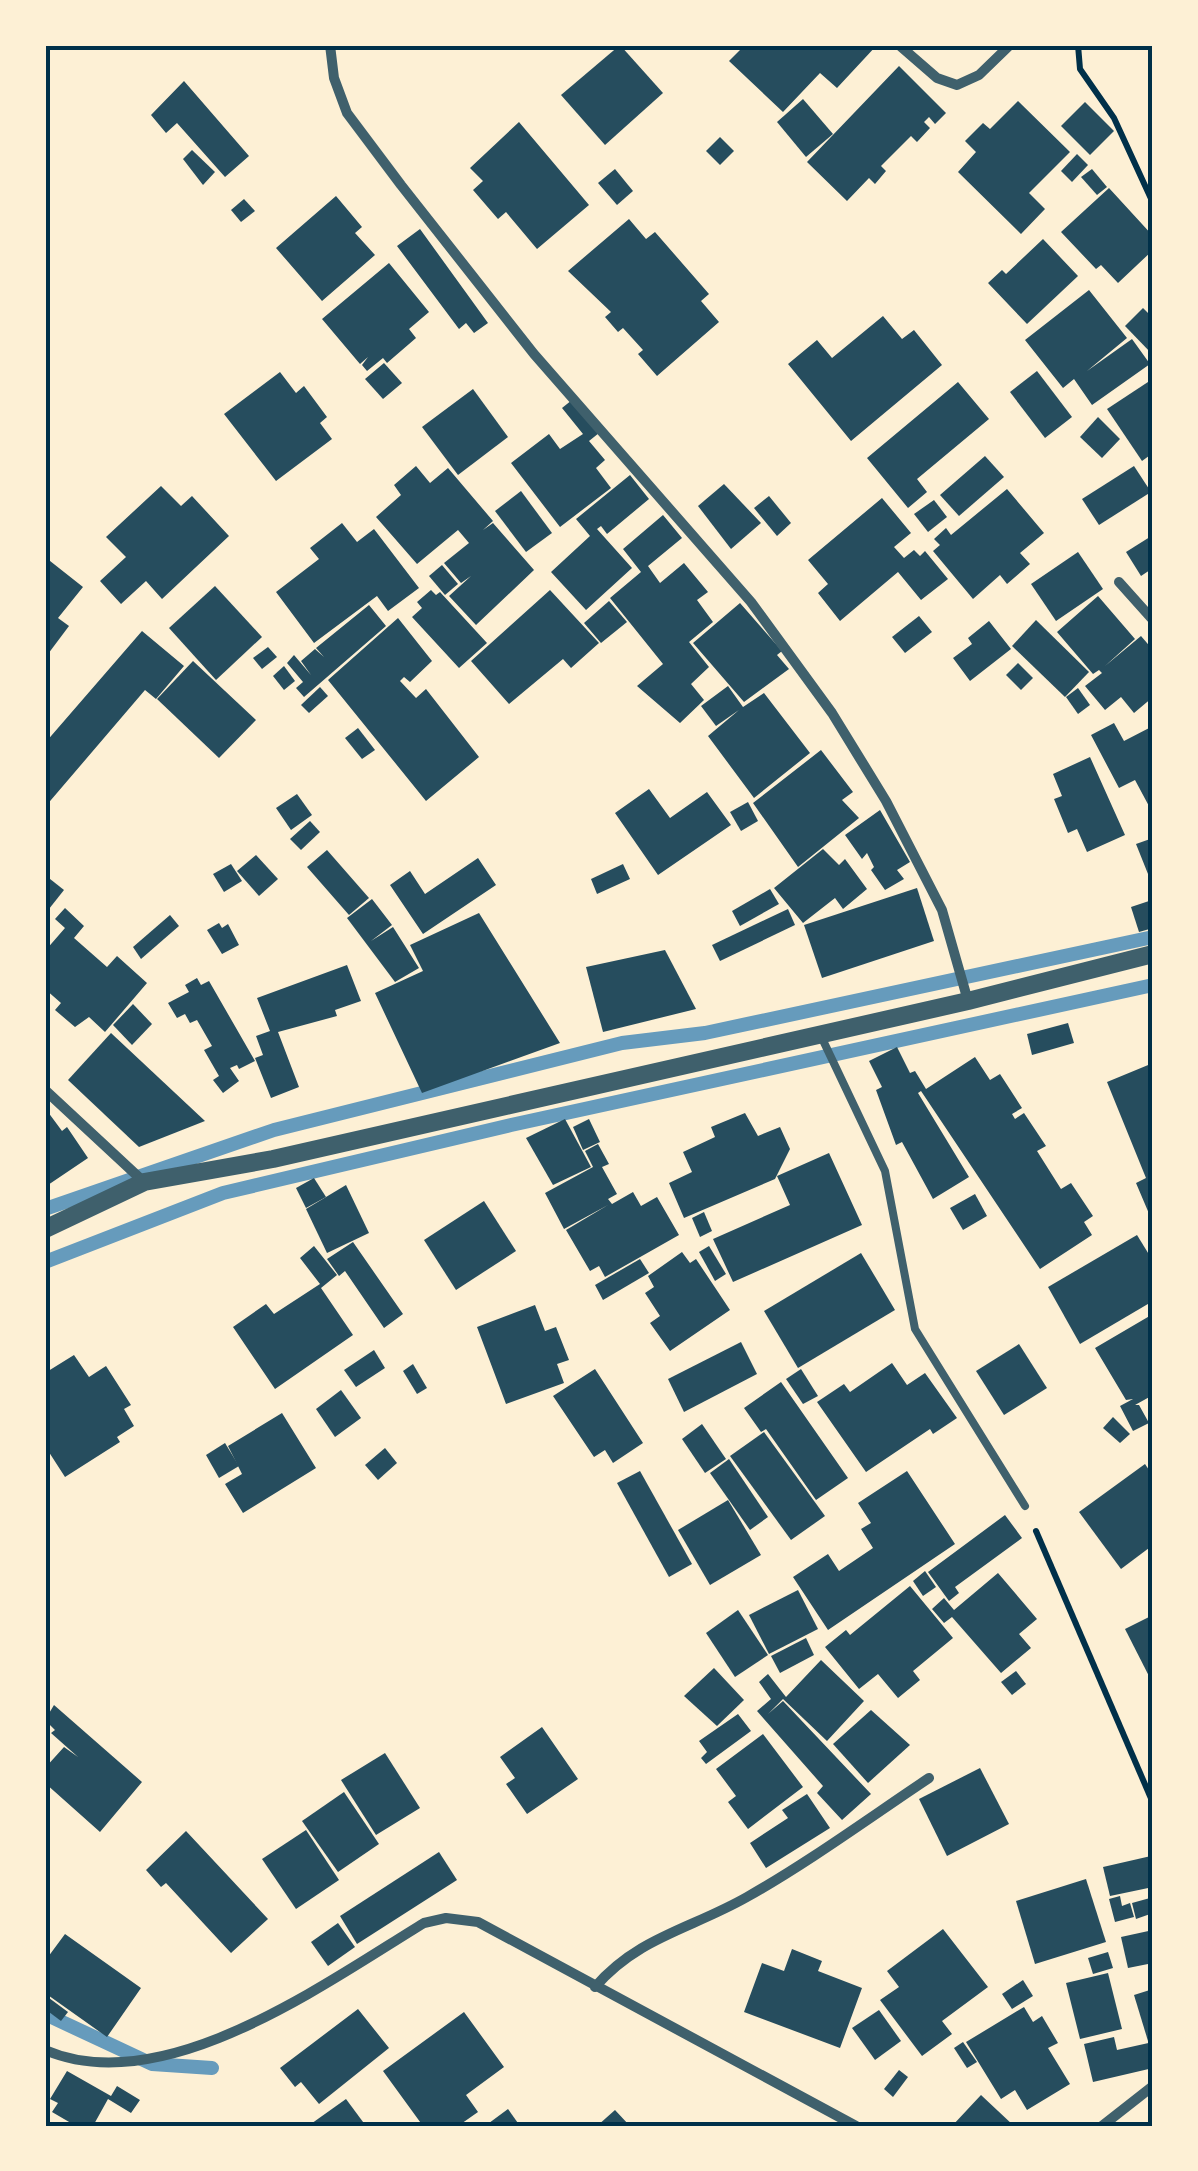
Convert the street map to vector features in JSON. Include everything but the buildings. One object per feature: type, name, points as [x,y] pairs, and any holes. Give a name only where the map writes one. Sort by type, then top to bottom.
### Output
[{"type":"street","points":[[330,45],[334,78],[347,113],[534,354],[751,602],[832,713],[886,800],[942,910],[968,1002]]},
{"type":"street","points":[[899,45],[937,78],[957,85],[978,75],[1010,45]]},
{"type":"street","points":[[1119,582],[1153,620]]},
{"type":"street","points":[[45,1229],[144,1182],[272,1159],[968,1002],[1153,954]]},
{"type":"street","points":[[45,1090],[144,1182]]},
{"type":"street","points":[[595,1988],[635,1948],[693,1926],[746,1898],[929,1778]]},
{"type":"street","points":[[45,2050],[75,2063],[129,2065],[184,2052],[248,2025],[424,1924],[446,1918],[478,1922],[856,2126]]},
{"type":"street","points":[[1102,2126],[1153,2086]]},
{"type":"lane","points":[[820,1034],[886,1170],[914,1330],[1026,1506]]},
{"type":"path","points":[[1078,45],[1080,69],[1114,118],[1153,203]]},
{"type":"path","points":[[1026,1506],[1153,1802]]},
{"type":"waterway","points":[[45,1209],[274,1130],[622,1043],[705,1033],[1153,937]]},
{"type":"waterway","points":[[45,1262],[223,1193],[511,1125],[1153,985]]},
{"type":"waterway","points":[[45,2014],[152,2064],[212,2068]]}]
